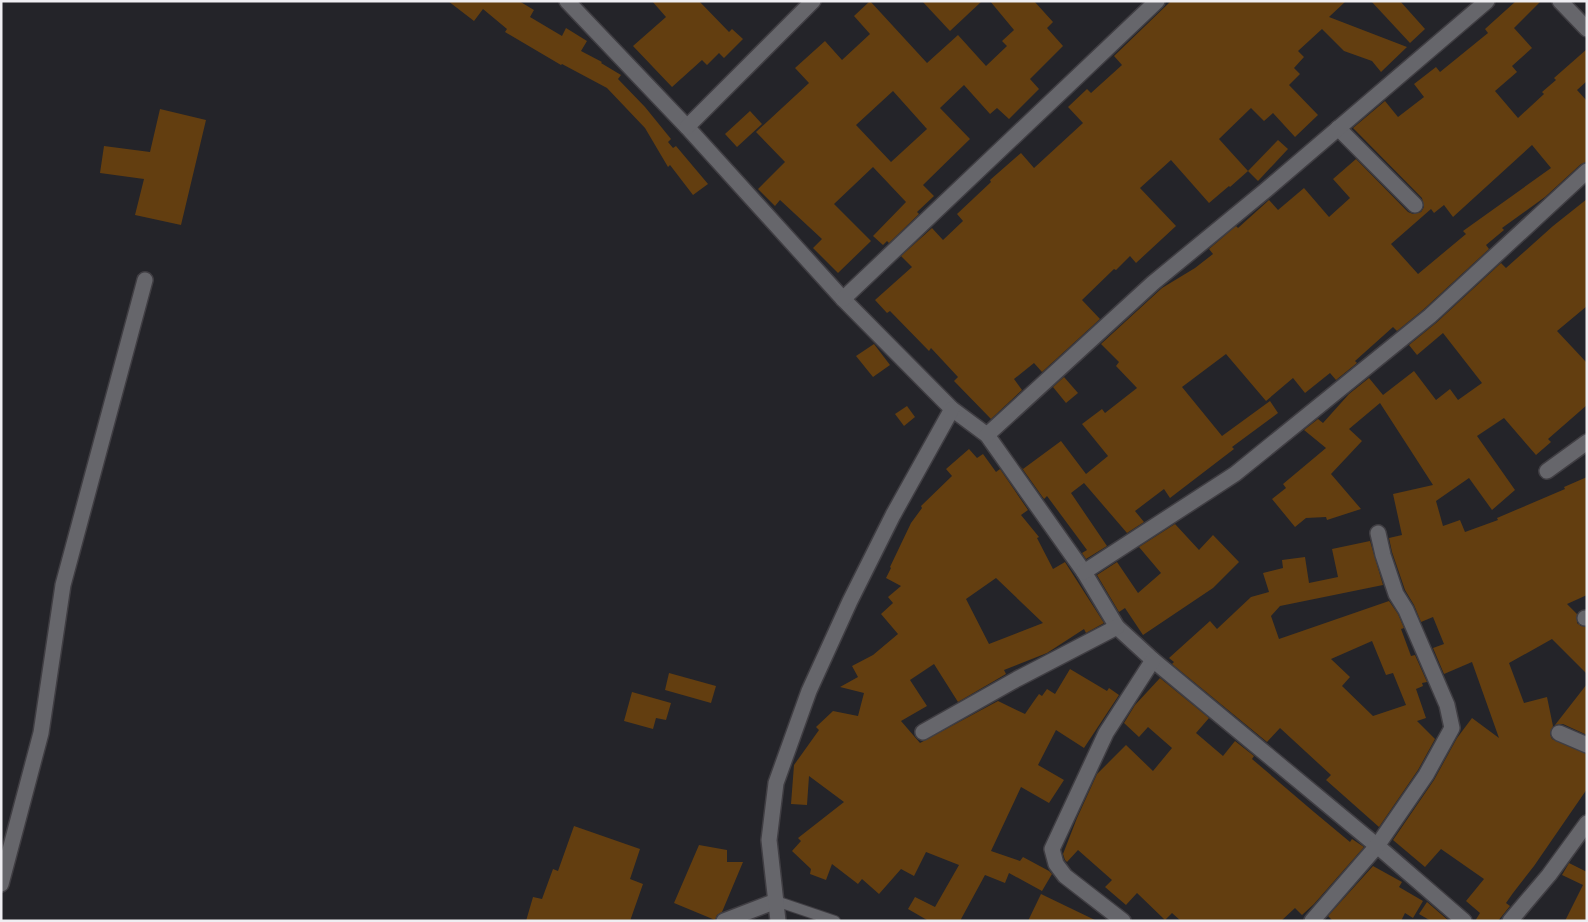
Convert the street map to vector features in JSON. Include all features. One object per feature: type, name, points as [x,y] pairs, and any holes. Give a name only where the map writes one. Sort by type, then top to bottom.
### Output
[{"type":"street","points":[[567,1],[687,127],[843,299],[952,409],[987,435],[1084,572],[1117,627],[1153,660],[1377,846],[1464,921]]},
{"type":"street","points":[[687,127],[813,1]]},
{"type":"street","points":[[843,299],[1157,1]]},
{"type":"street","points":[[987,435],[1153,283],[1486,1]]},
{"type":"street","points":[[1560,1],[1587,28]]},
{"type":"street","points":[[1338,128],[1416,205]]},
{"type":"street","points":[[1084,572],[1235,474],[1430,316],[1587,171]]},
{"type":"street","points":[[1,884],[41,732],[63,585],[146,280]]},
{"type":"street","points":[[778,921],[769,840],[776,782],[809,691],[850,601],[893,515],[952,409]]},
{"type":"street","points":[[1547,470],[1587,442]]},
{"type":"street","points":[[1312,921],[1377,846],[1426,775],[1452,728],[1447,705],[1406,610],[1396,594],[1383,556],[1378,534]]},
{"type":"street","points":[[923,732],[1017,679],[1117,627]]},
{"type":"street","points":[[1124,921],[1065,876],[1056,864],[1052,849],[1106,733],[1153,660]]},
{"type":"street","points":[[1559,733],[1587,745]]},
{"type":"street","points":[[1510,921],[1549,874],[1587,823]]},
{"type":"street","points":[[724,921],[776,900]]},
{"type":"lane","points":[[776,900],[835,921]]},
{"type":"building","points":[[448,1],[519,1],[534,10],[530,17],[562,36],[566,28],[587,41],[581,51],[621,75],[618,79],[645,107],[671,139],[668,142],[673,148],[676,146],[708,184],[693,195],[670,165],[668,167],[645,128],[607,88],[561,65],[505,32],[507,29],[483,9],[474,21]]},
{"type":"building","points":[[652,1],[699,1],[729,32],[732,29],[743,39],[724,58],[719,53],[707,65],[702,60],[672,87],[633,46],[666,17]]},
{"type":"building","points":[[870,1],[927,63],[958,35],[986,66],[1007,46],[1002,41],[1014,30],[990,1],[1034,1],[1053,22],[1047,28],[1063,46],[1030,79],[1039,89],[1009,119],[997,108],[990,114],[964,85],[940,108],[970,139],[923,185],[934,196],[917,212],[919,214],[889,243],[887,241],[883,245],[873,236],[906,202],[873,167],[834,204],[871,241],[838,273],[813,248],[822,239],[780,200],[775,206],[758,189],[785,162],[756,132],[809,83],[795,68],[825,41],[842,60],[870,34],[854,16]],"holes":[[[893,91],[927,129],[891,162],[856,125]]]},
{"type":"building","points":[[922,1],[982,1],[950,31]]},
{"type":"building","points":[[1171,1],[1346,1],[1329,17],[1407,47],[1381,72],[1372,61],[1344,51],[1322,29],[1298,51],[1304,57],[1294,68],[1300,74],[1289,85],[1318,115],[1295,137],[1273,113],[1264,121],[1251,108],[1219,139],[1248,171],[1209,203],[1171,160],[1140,188],[1176,226],[1136,263],[1130,256],[1082,300],[1100,319],[1042,372],[1034,363],[1014,379],[1022,390],[991,419],[954,381],[958,377],[931,348],[929,351],[890,311],[887,313],[875,300],[912,267],[901,256],[932,228],[943,240],[963,221],[957,214],[991,182],[990,180],[1021,153],[1034,168],[1083,123],[1068,107],[1087,89],[1091,93],[1122,65],[1114,56]]},
{"type":"building","points":[[1371,1],[1400,1],[1425,29],[1410,43]]},
{"type":"building","points":[[1516,1],[1541,1],[1514,28],[1532,48],[1512,66],[1517,72],[1495,91],[1518,118],[1544,94],[1542,92],[1556,80],[1554,78],[1587,49],[1587,81],[1577,90],[1587,101],[1587,162],[1581,164],[1545,197],[1502,228],[1504,230],[1486,245],[1489,249],[1424,309],[1397,331],[1393,327],[1355,361],[1357,363],[1336,380],[1330,373],[1305,393],[1293,378],[1266,401],[1226,354],[1182,387],[1222,436],[1270,401],[1278,413],[1232,447],[1234,449],[1170,498],[1164,489],[1135,511],[1144,522],[1127,533],[1084,483],[1071,493],[1107,546],[1086,559],[1082,553],[1087,550],[1047,496],[1044,499],[1019,464],[1023,469],[1061,441],[1086,474],[1108,456],[1082,424],[1102,409],[1105,413],[1137,388],[1116,366],[1119,362],[1101,344],[1162,288],[1195,268],[1213,254],[1209,249],[1236,226],[1238,228],[1269,200],[1278,210],[1304,188],[1329,217],[1350,198],[1333,179],[1356,159],[1408,212],[1413,214],[1421,212],[1424,207],[1422,198],[1353,128],[1385,101],[1398,117],[1424,97],[1414,84],[1436,67],[1440,72],[1488,33],[1485,29]],"holes":[[[1532,145],[1551,168],[1463,231],[1466,234],[1418,274],[1391,244],[1431,209],[1434,213],[1444,205],[1453,217]]]},
{"type":"building","points":[[160,109],[206,120],[181,225],[135,215],[144,179],[100,173],[104,146],[150,152]]},
{"type":"building","points":[[750,111],[762,124],[737,147],[725,134]]},
{"type":"building","points":[[1278,140],[1288,149],[1258,181],[1248,171]]},
{"type":"building","points":[[1587,199],[1587,306],[1557,331],[1587,363],[1587,405],[1548,439],[1551,442],[1536,455],[1504,418],[1477,436],[1515,490],[1492,510],[1469,478],[1436,501],[1443,526],[1460,520],[1465,532],[1498,520],[1497,518],[1565,489],[1564,487],[1587,477],[1587,595],[1567,604],[1577,614],[1577,623],[1587,627],[1587,674],[1552,639],[1509,663],[1524,703],[1547,697],[1553,726],[1550,734],[1552,739],[1587,754],[1587,789],[1506,903],[1510,906],[1498,921],[1475,921],[1480,913],[1466,901],[1484,879],[1441,849],[1425,867],[1393,840],[1434,780],[1457,738],[1472,718],[1499,738],[1472,662],[1444,674],[1433,648],[1444,644],[1433,617],[1421,622],[1405,590],[1392,552],[1389,538],[1402,535],[1393,494],[1433,485],[1380,403],[1349,429],[1362,441],[1331,474],[1361,509],[1327,520],[1326,517],[1306,518],[1295,527],[1272,499],[1286,488],[1283,484],[1326,448],[1304,430],[1318,419],[1323,423],[1349,394],[1369,378],[1383,395],[1414,371],[1436,400],[1450,389],[1458,400],[1482,383],[1443,333],[1417,355],[1409,345],[1436,323],[1501,263],[1506,268]]},
{"type":"building","points":[[874,344],[890,365],[873,377],[856,356]]},
{"type":"building","points":[[1064,377],[1078,393],[1066,403],[1053,387]]},
{"type":"building","points":[[907,406],[915,417],[904,426],[895,414]]},
{"type":"building","points":[[969,449],[977,458],[983,454],[996,472],[1000,469],[1028,510],[1021,515],[1039,537],[1037,538],[1053,569],[1065,562],[1104,623],[1086,633],[1084,629],[1047,653],[1004,670],[1006,674],[958,702],[934,664],[910,680],[927,706],[901,721],[920,743],[998,701],[1025,714],[1039,694],[1042,696],[1047,689],[1055,694],[1070,669],[1107,691],[1109,688],[1119,695],[1084,748],[1056,730],[1038,765],[1064,780],[1049,803],[1021,787],[991,851],[1020,861],[1023,857],[1049,871],[1052,874],[1042,891],[1009,873],[1005,883],[985,875],[960,921],[927,921],[908,909],[915,897],[935,907],[959,865],[926,852],[914,876],[901,869],[879,894],[862,879],[858,884],[832,864],[826,880],[810,874],[811,869],[792,851],[801,841],[798,838],[844,802],[809,776],[807,805],[791,804],[794,765],[819,730],[816,727],[833,711],[858,716],[864,693],[840,687],[858,677],[852,666],[873,655],[898,634],[881,614],[893,603],[888,597],[901,586],[886,578],[911,523],[922,508],[921,506],[952,476],[946,469]],"holes":[[[996,578],[1043,623],[989,644],[966,599]]]},
{"type":"building","points":[[1175,524],[1199,550],[1213,535],[1239,562],[1213,588],[1143,635],[1125,608],[1119,612],[1097,575],[1117,562],[1138,593],[1161,573],[1139,547]]},
{"type":"building","points":[[1370,541],[1383,585],[1280,606],[1271,616],[1279,639],[1389,601],[1398,614],[1404,628],[1401,629],[1411,656],[1415,655],[1427,682],[1422,683],[1423,686],[1416,689],[1426,718],[1417,721],[1435,739],[1418,770],[1379,827],[1326,780],[1331,775],[1280,728],[1267,742],[1172,664],[1174,662],[1169,658],[1210,621],[1217,629],[1251,597],[1269,592],[1263,573],[1283,568],[1282,560],[1305,557],[1309,583],[1338,577],[1332,549]],"holes":[[[1372,641],[1386,675],[1393,673],[1406,705],[1373,716],[1342,686],[1350,677],[1331,659]]]},
{"type":"building","points":[[669,673],[716,686],[711,703],[665,690]]},
{"type":"building","points":[[1160,678],[1209,718],[1196,733],[1223,756],[1235,741],[1254,756],[1252,759],[1350,842],[1352,839],[1364,847],[1302,915],[1295,908],[1281,921],[1181,921],[1172,913],[1165,920],[1137,893],[1126,905],[1105,887],[1112,880],[1078,850],[1067,862],[1065,860],[1063,854],[1097,774],[1126,745],[1153,771],[1172,748],[1148,727],[1139,737],[1124,723],[1135,705]]},
{"type":"building","points":[[1587,684],[1587,735],[1563,724],[1555,725]]},
{"type":"building","points":[[632,692],[671,703],[666,720],[656,718],[653,729],[624,721]]},
{"type":"building","points":[[574,826],[640,849],[630,879],[643,884],[630,921],[526,921],[533,897],[542,899],[553,869],[558,871]]},
{"type":"building","points":[[699,845],[727,850],[727,862],[743,862],[722,912],[717,915],[715,920],[674,903]]},
{"type":"building","points":[[1569,863],[1587,872],[1587,921],[1565,921],[1583,885],[1562,875]]},
{"type":"building","points":[[1373,866],[1402,882],[1399,887],[1423,901],[1413,918],[1405,913],[1401,921],[1333,921],[1328,916]]},
{"type":"building","points":[[1041,894],[1097,921],[1028,921]]},
{"type":"building","points":[[1427,902],[1449,921],[1431,921],[1419,914]]}]
